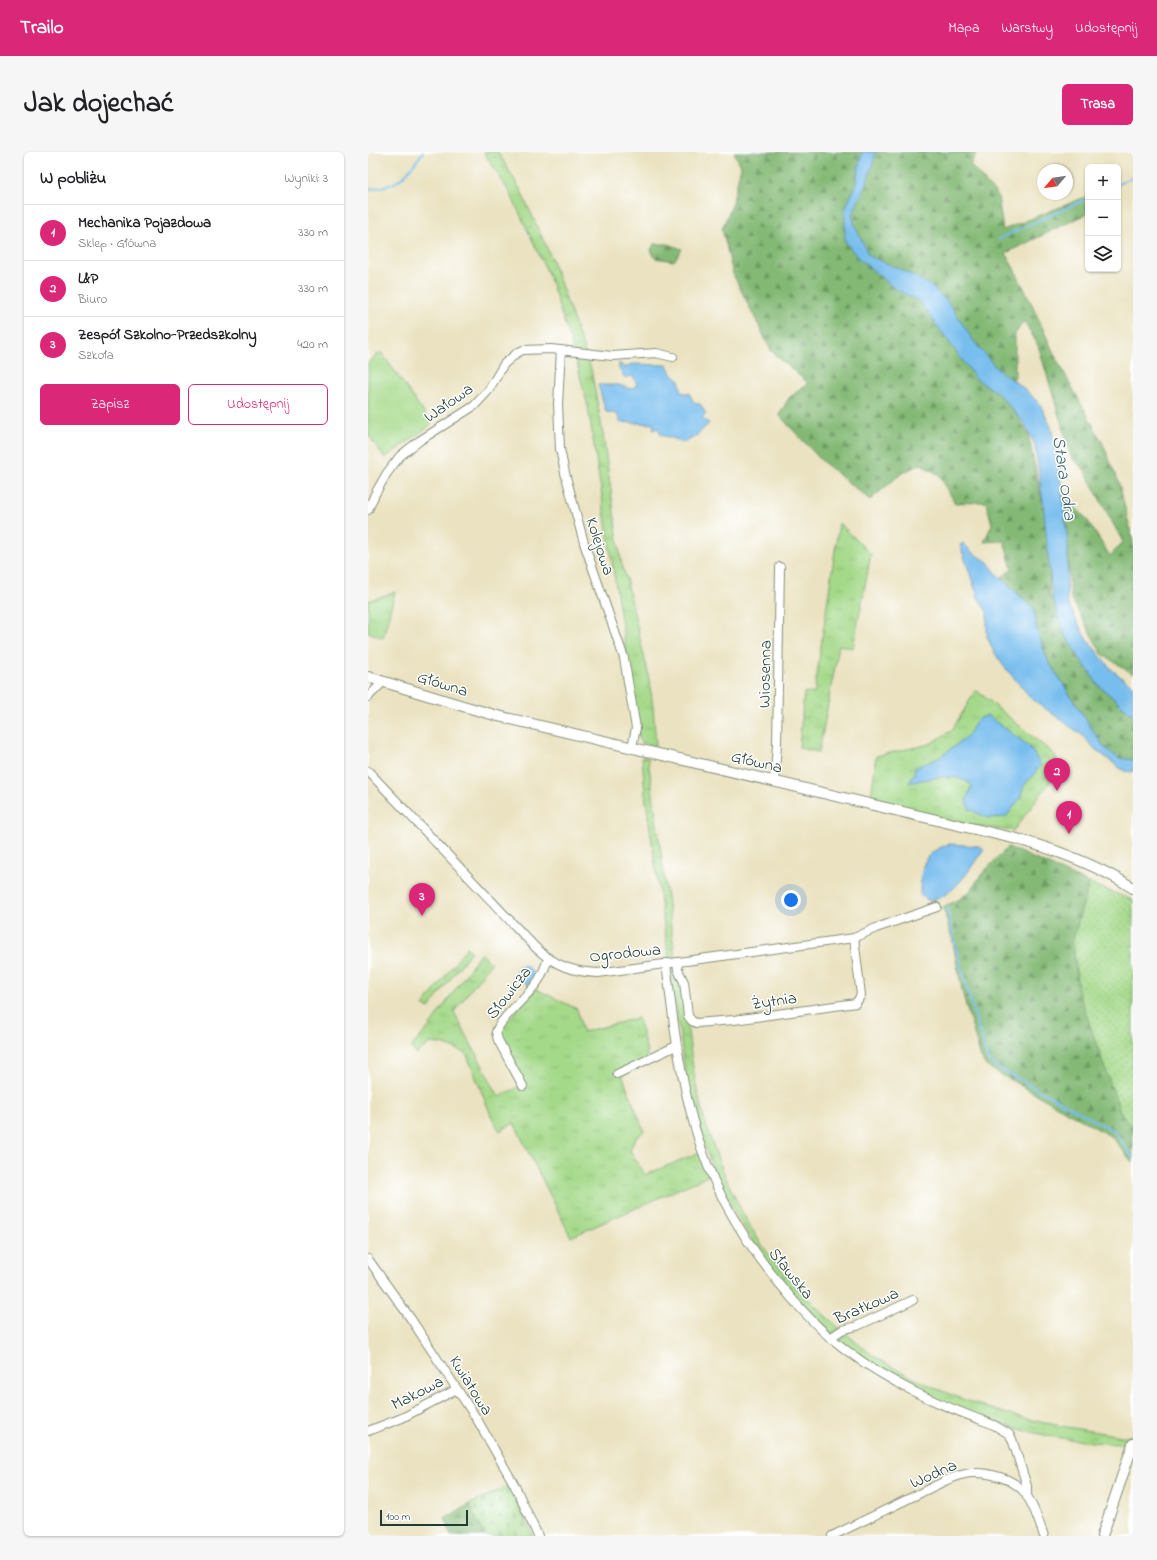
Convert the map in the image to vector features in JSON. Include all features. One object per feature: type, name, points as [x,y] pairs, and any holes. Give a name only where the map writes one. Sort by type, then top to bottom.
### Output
[{"type":"main road","name":"Główna","points":[[368,677],[462,706],[1006,836],[1041,846],[1080,860],[1133,888]]},
{"type":"main road","points":[[1102,1536],[1133,1444]]},
{"type":"street","name":"Wałowa","points":[[368,510],[384,478],[400,456],[419,441],[474,406],[488,391],[504,364],[509,359],[524,350],[561,350],[612,356],[656,353],[673,357]]},
{"type":"street","name":"Kolejowa","points":[[561,350],[558,404],[560,450],[570,494],[584,543],[624,658],[636,728],[632,747]]},
{"type":"street","name":"Wiosenna","points":[[773,781],[775,773],[777,730],[780,567]]},
{"type":"street","points":[[368,697],[383,682]]},
{"type":"street","name":"Ogrodowa","points":[[368,771],[537,949],[548,958],[562,966],[585,972],[598,973],[854,938],[876,928],[937,907]]},
{"type":"street","name":"Żytnia","points":[[677,962],[678,970],[684,982],[688,1016],[692,1021],[701,1024],[734,1020],[856,1003],[861,995],[854,938]]},
{"type":"street","name":"Słowicza","points":[[523,1086],[498,1040],[496,1032],[507,1016],[536,985],[543,973],[548,958]]},
{"type":"street","name":"Sławska","points":[[666,963],[676,1046],[684,1087],[700,1145],[739,1228],[781,1286],[813,1322],[830,1338],[898,1383],[994,1425],[1009,1434],[1015,1446],[1027,1486],[1028,1497]]},
{"type":"street","points":[[617,1074],[676,1046]]},
{"type":"street","name":"Kwiatowa","points":[[368,1259],[411,1319],[457,1389],[514,1484],[538,1536]]},
{"type":"street","name":"Bratkowa","points":[[830,1338],[842,1330],[857,1326],[913,1300]]},
{"type":"street","name":"Makowa","points":[[368,1431],[402,1418],[457,1389]]},
{"type":"street","name":"Wodna","points":[[832,1536],[947,1480],[962,1475],[982,1474],[1005,1479],[1020,1488],[1028,1497],[1044,1536]]},
{"type":"green space","points":[[484,152],[498,152],[520,189],[551,257],[591,369],[602,428],[621,561],[648,673],[653,707],[656,746],[640,742],[588,407],[575,356],[550,278],[511,195]]},
{"type":"green space","points":[[734,152],[977,152],[970,165],[998,196],[1003,230],[1085,197],[1085,214],[1006,253],[1032,304],[1055,356],[1102,442],[1119,483],[1133,541],[1133,674],[1102,654],[1071,598],[1063,495],[1086,518],[1110,556],[1123,542],[1083,468],[1072,459],[1038,345],[1024,321],[1015,334],[1015,377],[1003,392],[1028,434],[1045,514],[1050,558],[1049,598],[1052,596],[1065,633],[1075,651],[1098,685],[1133,715],[1133,760],[1118,758],[1104,747],[1048,661],[1037,630],[1034,609],[1001,578],[1012,569],[1004,541],[984,542],[992,524],[986,502],[955,503],[939,475],[921,464],[902,473],[870,500],[822,461],[779,415],[789,398],[808,383],[772,352],[733,274],[722,229],[732,205],[741,166]]},
{"type":"green space","points":[[654,244],[668,244],[682,249],[674,261],[655,258],[651,250]]},
{"type":"green space","points":[[381,352],[432,424],[385,458],[368,434],[368,362]]},
{"type":"green space","points":[[839,523],[871,554],[853,648],[839,645],[819,752],[799,748],[804,692],[814,694]]},
{"type":"green space","points":[[395,592],[383,638],[368,632],[368,601]]},
{"type":"green space","points":[[976,690],[1056,756],[1058,771],[1013,831],[936,821],[870,806],[876,756],[930,744],[952,730]]},
{"type":"green space","points":[[642,757],[648,758],[677,971],[681,979],[693,1067],[704,1118],[716,1154],[732,1191],[760,1242],[784,1273],[821,1312],[862,1347],[898,1370],[956,1396],[1016,1416],[1046,1423],[1121,1436],[1133,1436],[1133,1445],[1063,1438],[1040,1434],[978,1417],[917,1390],[860,1356],[834,1336],[799,1301],[765,1259],[734,1210],[721,1185],[705,1149],[689,1093],[645,794]]},
{"type":"green space","points":[[1008,847],[1089,883],[1073,940],[1078,990],[1121,1114],[1133,1127],[1133,1163],[1112,1137],[986,1066],[981,1058],[963,995],[952,938],[943,907],[960,899],[971,890],[981,875]]},
{"type":"green space","points":[[1089,883],[1133,900],[1133,1127],[1121,1114],[1078,990],[1073,940]]},
{"type":"green space","points":[[467,947],[471,951],[429,1008],[423,1006]]},
{"type":"green space","points":[[481,953],[491,963],[454,1012],[499,1097],[524,1084],[499,1034],[503,1026],[536,989],[577,1009],[583,1032],[638,1018],[647,1052],[646,1064],[622,1075],[644,1131],[635,1139],[630,1150],[645,1175],[700,1152],[710,1175],[571,1237],[514,1123],[500,1131],[492,1118],[466,1053],[442,1044],[430,1043],[416,1054],[411,1047],[429,1027]]},
{"type":"green space","points":[[510,1485],[533,1536],[484,1536],[470,1504]]},
{"type":"green space","points":[[470,1504],[484,1536],[451,1536],[445,1518]]},
{"type":"water","points":[[862,152],[876,152],[867,182],[852,215],[855,226],[869,256],[900,269],[930,285],[948,302],[973,340],[997,369],[1021,386],[1040,404],[1051,427],[1060,474],[1068,544],[1067,602],[1085,637],[1112,670],[1133,686],[1133,715],[1098,685],[1064,633],[1052,596],[1043,502],[1035,445],[1024,423],[998,393],[976,379],[919,301],[894,288],[858,258],[845,241],[845,209],[855,187]]},
{"type":"water","points":[[619,363],[625,368],[631,364],[667,365],[671,373],[679,379],[682,393],[689,393],[694,403],[700,404],[706,414],[702,418],[709,423],[696,436],[681,443],[678,440],[661,435],[658,428],[653,430],[654,424],[620,422],[617,414],[606,412],[598,385],[619,385],[631,389],[637,385],[633,376],[625,378],[619,369]]},
{"type":"water","points":[[963,543],[974,554],[987,561],[996,573],[1034,609],[1037,630],[1048,661],[1104,747],[1118,758],[1133,760],[1133,772],[1124,771],[1095,749],[1082,735],[1032,699],[1002,664],[993,650],[987,636],[987,612],[978,597],[960,545]]},
{"type":"water","points":[[988,716],[1029,746],[1041,765],[1024,786],[1020,798],[1006,817],[988,818],[969,809],[966,801],[972,785],[957,778],[941,777],[909,783],[914,774],[915,768],[940,757],[967,736],[979,719]]},
{"type":"water","points":[[950,844],[978,846],[984,849],[961,881],[954,888],[947,894],[929,901],[920,894],[921,876],[925,862],[928,856],[934,851]]},
{"type":"water","points":[[523,965],[527,966],[536,976],[529,986],[515,973],[518,967]]},
{"type":"waterway","points":[[368,189],[387,186],[401,179],[423,152]]},
{"type":"waterway","points":[[1121,183],[1133,177]]},
{"type":"waterway","points":[[999,239],[1085,199]]},
{"type":"waterway","points":[[947,909],[959,961],[988,1060],[1000,1069],[1114,1131],[1133,1158]]},
{"type":"place","name":"L&P","points":[[1057,791]]},
{"type":"place","name":"Mechanika Pojazdowa","points":[[1069,834]]},
{"type":"place","name":"Zespół Szkolno-Przedszkolny","points":[[422,916]]},
{"type":"water label","name":"Stara Odra","points":[[1065,478]]}]
